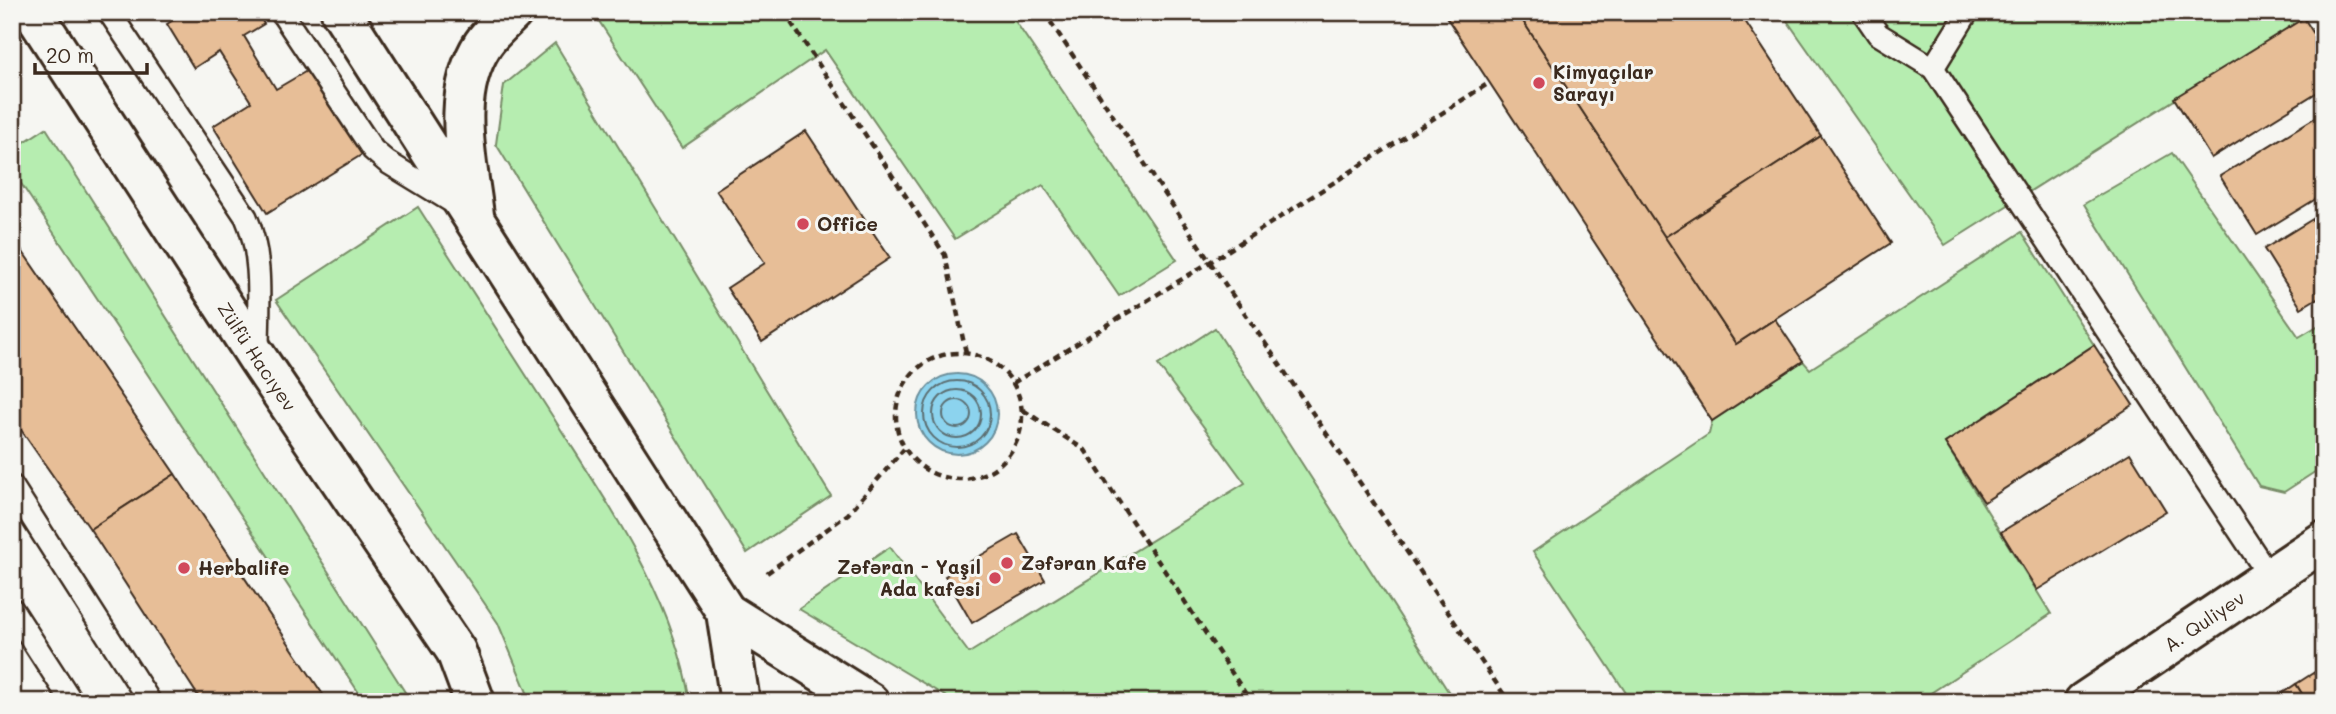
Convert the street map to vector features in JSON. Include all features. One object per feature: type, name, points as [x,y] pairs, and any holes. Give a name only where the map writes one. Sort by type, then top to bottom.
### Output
[{"type":"main road","name":"Zülfü Hacıyev","points":[[33,12],[258,359],[456,651],[475,702]]},
{"type":"main road","points":[[341,12],[474,215],[726,612],[740,702]]},
{"type":"main road","points":[[474,215],[462,99],[472,64],[485,41],[513,12]]},
{"type":"main road","name":"A. Quliyev","points":[[2084,702],[2324,541]]},
{"type":"main road","points":[[726,612],[869,702]]},
{"type":"lane","points":[[109,12],[246,217],[255,237],[258,359]]},
{"type":"lane","points":[[281,12],[373,149],[387,162],[474,215]]},
{"type":"lane","points":[[1863,12],[1878,34],[1933,68],[2270,577]]},
{"type":"lane","points":[[1933,68],[1965,16],[1964,12]]},
{"type":"lane","points":[[12,486],[150,702]]},
{"type":"lane","points":[[12,609],[72,702]]},
{"type":"path","points":[[784,12],[945,255],[966,352]]},
{"type":"path","points":[[1044,12],[1509,702]]},
{"type":"path","points":[[1013,383],[1210,262],[1489,83]]},
{"type":"path","points":[[966,352],[993,362],[1013,383],[1023,410],[1019,438],[1004,462],[979,477],[951,479],[924,470],[904,449],[895,422],[898,394],[914,370],[938,355],[966,352]]},
{"type":"path","points":[[1023,410],[1085,450],[1251,702]]},
{"type":"path","points":[[767,573],[848,514],[904,449]]},
{"type":"green space","points":[[593,12],[1009,12],[1177,260],[1119,296],[1043,185],[955,239],[825,50],[682,148]]},
{"type":"green space","points":[[1781,12],[2300,12],[2304,18],[1945,245]]},
{"type":"green space","points":[[555,43],[831,496],[747,553],[496,144],[504,85]]},
{"type":"green space","points":[[46,128],[410,702],[365,702],[12,170],[12,150]]},
{"type":"green space","points":[[2172,153],[2299,337],[2324,322],[2324,466],[2284,492],[2259,486],[2084,204]]},
{"type":"green space","points":[[418,207],[596,484],[636,553],[669,625],[682,663],[690,702],[531,702],[498,623],[276,300]]},
{"type":"green space","points":[[2022,232],[2094,345],[1945,443],[2051,614],[1917,702],[1632,702],[1533,552],[1709,434],[1712,421],[1803,361],[1810,369]]},
{"type":"green space","points":[[1215,328],[1455,702],[955,702],[799,609],[890,547],[969,653],[1245,483],[1158,365]]},
{"type":"water","points":[[957,374],[972,377],[985,386],[994,399],[997,414],[994,429],[985,442],[972,451],[957,454],[942,451],[929,442],[920,429],[917,414],[920,399],[929,386],[942,377]]},
{"type":"building","points":[[186,12],[257,12],[264,24],[244,36],[276,89],[310,69],[363,154],[267,213],[213,126],[251,102],[219,52],[194,68],[167,24]]},
{"type":"building","name":"Kimyaçılar Sarayı","points":[[1443,12],[1517,12],[1736,344],[1775,319],[1803,361],[1712,421]]},
{"type":"building","points":[[1517,12],[1739,12],[1821,136],[1665,237]]},
{"type":"building","points":[[2304,18],[2324,50],[2324,88],[2211,158],[2174,98]]},
{"type":"building","points":[[2324,112],[2324,194],[2257,235],[2220,176]]},
{"type":"building","name":"Office","points":[[806,131],[890,258],[762,342],[727,288],[765,263],[716,190]]},
{"type":"building","points":[[1821,136],[1891,243],[1736,344],[1665,237]]},
{"type":"building","points":[[2324,212],[2324,294],[2301,308],[2264,249]]},
{"type":"building","points":[[12,236],[175,474],[90,529],[12,417]]},
{"type":"building","points":[[2094,345],[2133,405],[1984,502],[1945,443]]},
{"type":"building","points":[[2130,453],[2166,511],[2037,590],[2001,532]]},
{"type":"building","points":[[175,474],[328,702],[202,702],[90,529]]},
{"type":"building","name":"Zəfəran - Yaşıl Ada kafesi","points":[[1018,534],[1045,580],[972,623],[945,576]]},
{"type":"building","points":[[2324,666],[2324,702],[2307,702],[2296,684]]},
{"type":"building","points":[[2296,684],[2307,702],[2269,702]]},
{"type":"place","name":"Kimyaçılar Sarayı","points":[[1539,83]]},
{"type":"place","name":"Office","points":[[803,224]]},
{"type":"place","name":"Zәfәran Kafe","points":[[1007,563]]},
{"type":"place","name":"Herbalife","points":[[184,568]]},
{"type":"place","name":"Zəfəran - Yaşıl Ada kafesi","points":[[995,578]]}]
